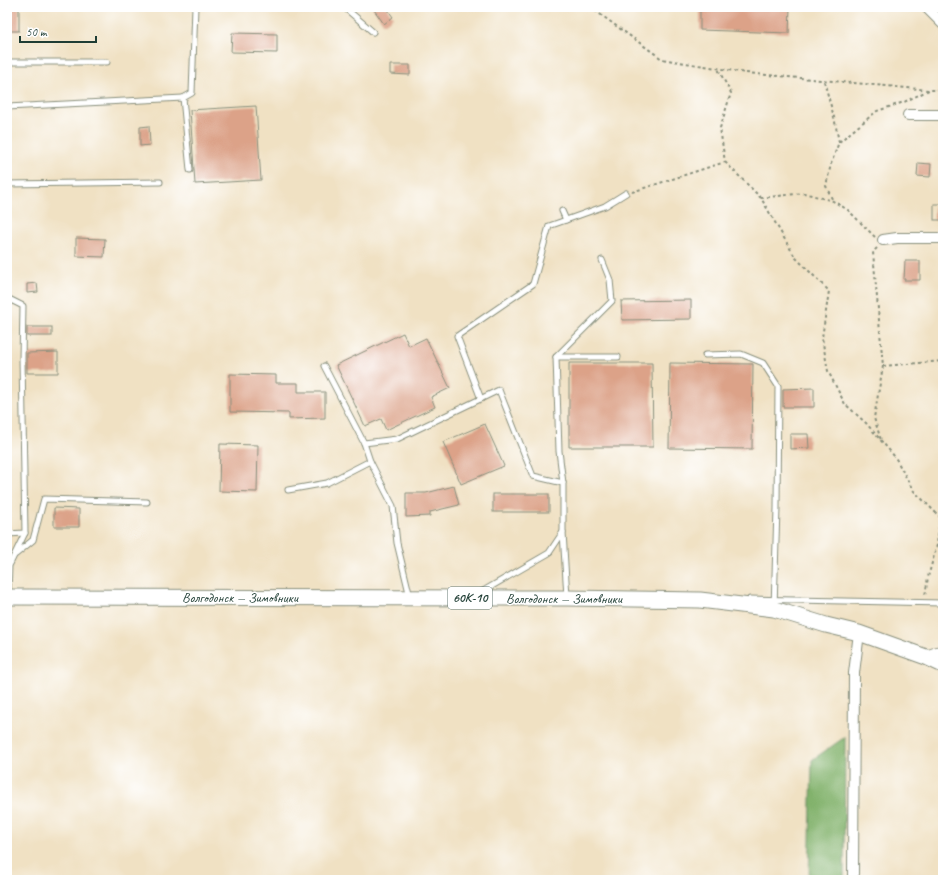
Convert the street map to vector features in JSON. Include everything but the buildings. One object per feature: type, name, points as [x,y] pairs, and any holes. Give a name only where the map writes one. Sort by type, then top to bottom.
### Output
[{"type":"main road","name":"Волгодонск — Зимовники","points":[[7,597],[567,598],[700,600],[773,604],[826,625],[859,633],[926,657],[943,665]]},
{"type":"street","points":[[926,7],[943,24]]},
{"type":"street","points":[[908,115],[943,115]]},
{"type":"street","points":[[883,240],[897,238],[943,238]]},
{"type":"street","points":[[853,880],[854,673],[859,633]]},
{"type":"street","points":[[926,657],[943,651]]},
{"type":"lane","points":[[7,107],[183,98],[192,93],[194,7]]},
{"type":"lane","points":[[344,7],[372,32]]},
{"type":"lane","points":[[7,62],[107,62]]},
{"type":"lane","points":[[183,98],[190,170]]},
{"type":"lane","points":[[7,184],[160,182]]},
{"type":"lane","points":[[481,399],[457,336],[534,284],[549,226],[605,206],[626,193]]},
{"type":"lane","points":[[562,210],[566,220]]},
{"type":"lane","points":[[567,598],[563,532],[563,483],[559,451],[556,357],[612,301],[610,280],[602,260]]},
{"type":"lane","points":[[7,298],[23,306],[22,359],[25,533],[9,566],[7,597]]},
{"type":"lane","points":[[705,355],[740,354],[763,363],[778,386],[777,508],[773,604],[943,603]]},
{"type":"lane","points":[[556,357],[618,357]]},
{"type":"lane","points":[[324,366],[364,443],[370,461],[392,506],[397,543],[411,597]]},
{"type":"lane","points":[[364,443],[397,439],[499,390],[532,476],[563,483]]},
{"type":"lane","points":[[288,490],[327,483],[370,461]]},
{"type":"lane","points":[[14,556],[33,540],[44,499],[147,502]]},
{"type":"lane","points":[[470,598],[549,553],[563,532]]},
{"type":"lane","points":[[7,534],[25,533]]},
{"type":"path","points":[[590,7],[662,59],[746,73],[929,90],[943,90]]},
{"type":"path","points":[[718,69],[731,93],[720,128],[725,162],[761,198],[794,257],[829,291],[822,338],[828,371],[845,404],[866,423],[894,457],[913,490],[940,517],[937,545],[928,577],[924,602]]},
{"type":"path","points":[[824,80],[839,142]]},
{"type":"path","points":[[833,201],[826,186],[831,164],[839,142],[877,111],[904,102],[929,90]]},
{"type":"path","points":[[626,193],[725,162]]},
{"type":"path","points":[[761,198],[804,193],[833,201],[848,210],[878,240],[883,240],[874,252],[883,366],[874,418],[881,441]]},
{"type":"path","points":[[883,366],[943,361]]},
{"type":"green space","points":[[845,737],[844,880],[809,880],[812,760]]}]
